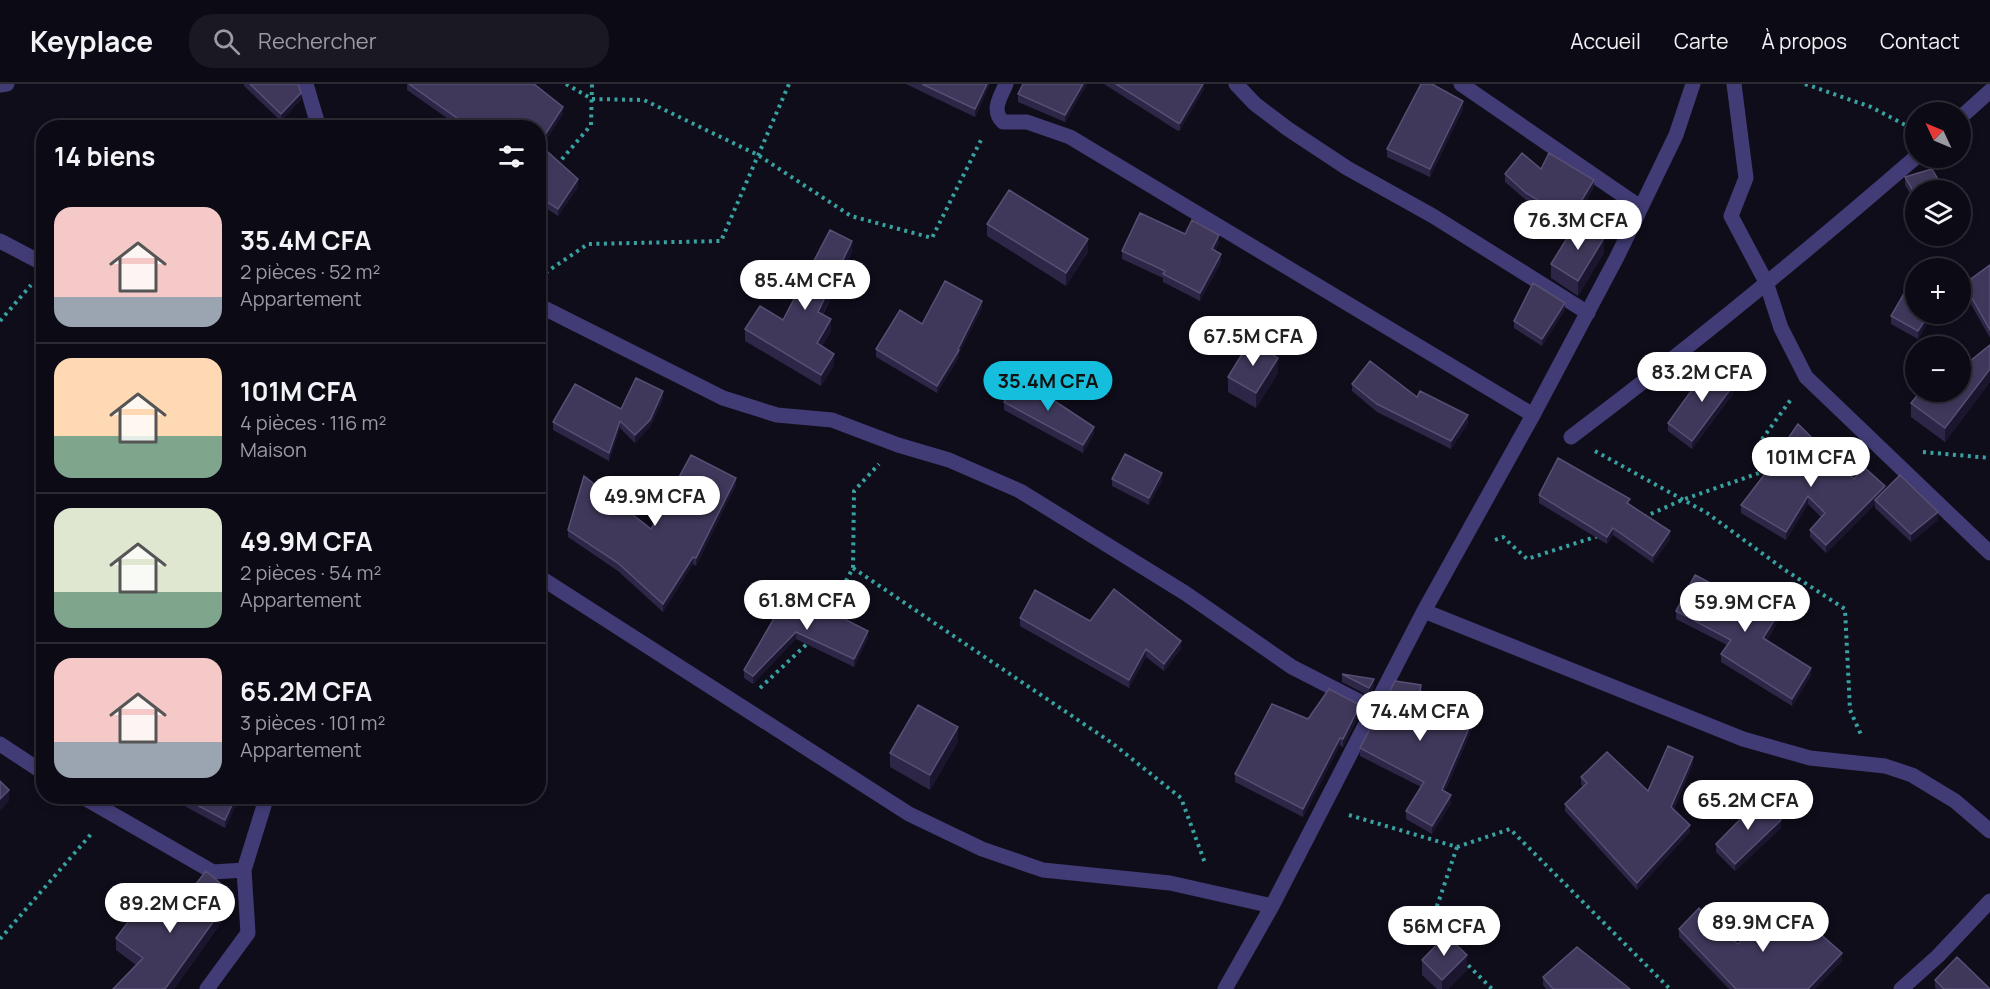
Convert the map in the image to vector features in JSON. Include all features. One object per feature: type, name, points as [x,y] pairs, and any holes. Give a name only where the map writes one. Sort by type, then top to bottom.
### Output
[{"type":"street","points":[[0,86],[7,84]]},
{"type":"street","points":[[306,84],[317,120]]},
{"type":"street","points":[[1006,84],[996,110],[1003,123],[1027,122],[1070,137],[1533,415]]},
{"type":"street","points":[[1236,84],[1255,104],[1288,129],[1347,168],[1432,216],[1588,313]]},
{"type":"street","points":[[1461,84],[1640,207]]},
{"type":"street","points":[[1225,989],[1272,906],[1424,611],[1533,415],[1617,257],[1676,135],[1693,84]]},
{"type":"street","points":[[1734,84],[1746,178],[1731,216],[1766,282],[1781,328],[1806,377],[1990,553]]},
{"type":"street","points":[[1971,108],[1990,92]]},
{"type":"street","points":[[1571,437],[1623,398],[1905,166]]},
{"type":"street","points":[[0,241],[36,260]]},
{"type":"street","points":[[546,309],[723,398],[777,415],[832,420],[898,445],[949,460],[1020,491],[1185,593],[1292,667],[1374,708]]},
{"type":"street","points":[[546,581],[909,814],[982,849],[1043,870],[1170,883],[1272,906]]},
{"type":"street","points":[[1424,611],[1743,739],[1809,758],[1885,766],[1912,775],[1955,801],[1990,831]]},
{"type":"street","points":[[0,744],[36,768]]},
{"type":"street","points":[[96,804],[213,872],[244,870]]},
{"type":"street","points":[[207,989],[249,933],[244,870],[265,804]]},
{"type":"street","points":[[1901,989],[1938,956],[1990,901]]},
{"type":"path","points":[[566,84],[592,99],[644,100],[758,154],[851,216],[932,238],[996,110]]},
{"type":"path","points":[[554,169],[591,125],[592,84]]},
{"type":"path","points":[[546,273],[588,244],[720,241],[789,84]]},
{"type":"path","points":[[1805,84],[1872,107],[1905,124]]},
{"type":"path","points":[[0,321],[36,279]]},
{"type":"path","points":[[1643,517],[1682,500],[1759,473],[1760,442],[1806,377]]},
{"type":"path","points":[[1571,437],[1707,513],[1785,570],[1845,609],[1850,710],[1875,765]]},
{"type":"path","points":[[828,615],[853,568],[854,491],[898,445]]},
{"type":"path","points":[[1881,448],[1990,458]]},
{"type":"path","points":[[1453,559],[1503,537],[1527,558],[1603,534]]},
{"type":"path","points":[[853,568],[1112,743],[1181,798],[1217,894]]},
{"type":"path","points":[[741,705],[818,634]]},
{"type":"path","points":[[1323,807],[1456,847],[1510,829],[1670,989]]},
{"type":"path","points":[[0,939],[110,812]]},
{"type":"path","points":[[1447,943],[1434,915],[1456,847]]},
{"type":"path","points":[[1462,958],[1492,989]]},
{"type":"building","points":[[250,84],[298,84],[301,93],[281,114]]},
{"type":"building","points":[[409,84],[534,84],[563,107],[546,133],[546,120],[460,120]]},
{"type":"building","points":[[922,84],[987,84],[975,109]]},
{"type":"building","points":[[1023,84],[1083,84],[1065,115],[1018,94]]},
{"type":"building","points":[[1116,84],[1203,84],[1178,123]]},
{"type":"building","points":[[1421,84],[1432,84],[1463,101],[1430,169],[1387,149]]},
{"type":"building","points":[[546,150],[578,179],[558,209],[546,201]]},
{"type":"building","points":[[1522,153],[1541,169],[1549,153],[1594,180],[1580,203],[1595,216],[1587,228],[1526,193],[1505,174]]},
{"type":"building","points":[[1932,169],[1938,180],[1907,180],[1905,177]]},
{"type":"building","points":[[1009,190],[1088,239],[1066,273],[987,224]]},
{"type":"building","points":[[1140,213],[1185,234],[1192,220],[1219,235],[1212,249],[1221,254],[1200,293],[1163,274],[1165,271],[1122,251]]},
{"type":"building","points":[[1577,222],[1604,238],[1578,281],[1551,264]]},
{"type":"building","points":[[830,230],[852,241],[818,312],[831,319],[817,343],[834,354],[821,375],[745,329],[760,306],[783,320]]},
{"type":"building","points":[[1990,265],[1990,330],[1971,296],[1971,279]]},
{"type":"building","points":[[945,281],[982,301],[959,350],[937,386],[876,349],[900,310],[922,324]]},
{"type":"building","points":[[1533,283],[1565,303],[1542,339],[1514,321]]},
{"type":"building","points":[[1905,292],[1905,324],[1891,316]]},
{"type":"building","points":[[1905,324],[1923,324],[1918,331]]},
{"type":"building","points":[[1250,341],[1278,358],[1256,393],[1228,377]]},
{"type":"building","points":[[1990,345],[1990,369],[1971,394],[1971,360]]},
{"type":"building","points":[[1370,361],[1417,397],[1420,391],[1468,415],[1451,441],[1377,404],[1352,384]]},
{"type":"building","points":[[1715,364],[1735,383],[1692,441],[1668,423],[1699,380]]},
{"type":"building","points":[[636,378],[663,391],[650,420],[635,435],[620,421],[609,453],[553,422],[575,384],[621,409]]},
{"type":"building","points":[[1020,378],[1094,427],[1083,445],[1004,402]]},
{"type":"building","points":[[1912,402],[1965,402],[1945,428]]},
{"type":"building","points":[[1798,424],[1854,479],[1864,467],[1885,486],[1826,545],[1810,530],[1825,513],[1808,496],[1786,532],[1741,505],[1778,457],[1776,456]]},
{"type":"building","points":[[1125,454],[1162,473],[1149,498],[1112,479]]},
{"type":"building","points":[[691,455],[736,478],[696,558],[693,557],[663,604],[618,563],[568,530],[584,476],[651,529]]},
{"type":"building","points":[[1558,458],[1630,499],[1627,503],[1670,531],[1653,556],[1613,528],[1607,537],[1539,495]]},
{"type":"building","points":[[1900,475],[1938,512],[1911,534],[1875,500]]},
{"type":"building","points":[[1695,575],[1751,604],[1758,593],[1782,608],[1763,638],[1811,668],[1792,699],[1721,654],[1731,640],[1676,611]]},
{"type":"building","points":[[1114,589],[1181,641],[1164,664],[1146,649],[1129,680],[1020,618],[1035,590],[1090,621]]},
{"type":"building","points":[[790,591],[868,631],[854,659],[796,632],[753,676],[744,670]]},
{"type":"building","points":[[1342,674],[1374,679],[1369,688]]},
{"type":"building","points":[[1395,681],[1421,685],[1420,691],[1477,710],[1442,790],[1451,795],[1432,826],[1406,811],[1424,782],[1360,748]]},
{"type":"building","points":[[1329,689],[1360,705],[1303,809],[1235,774],[1272,704],[1308,719]]},
{"type":"building","points":[[918,705],[958,727],[930,775],[890,753]]},
{"type":"building","points":[[1668,746],[1693,757],[1671,807],[1690,825],[1637,883],[1565,804],[1587,783],[1581,777],[1607,752],[1648,791]]},
{"type":"building","points":[[0,781],[9,790],[0,799]]},
{"type":"building","points":[[1760,799],[1781,820],[1735,864],[1716,844]]},
{"type":"building","points":[[195,804],[232,804],[225,820]]},
{"type":"building","points":[[206,871],[233,894],[165,989],[113,989],[143,958],[116,938],[149,894],[174,912]]},
{"type":"building","points":[[1773,907],[1808,941],[1818,932],[1842,953],[1808,989],[1736,989],[1679,929],[1699,908],[1738,944]]},
{"type":"building","points":[[1446,935],[1467,955],[1442,980],[1422,960]]},
{"type":"building","points":[[1577,947],[1630,989],[1553,989],[1543,977]]},
{"type":"building","points":[[1957,957],[1990,989],[1944,989],[1935,980]]}]
